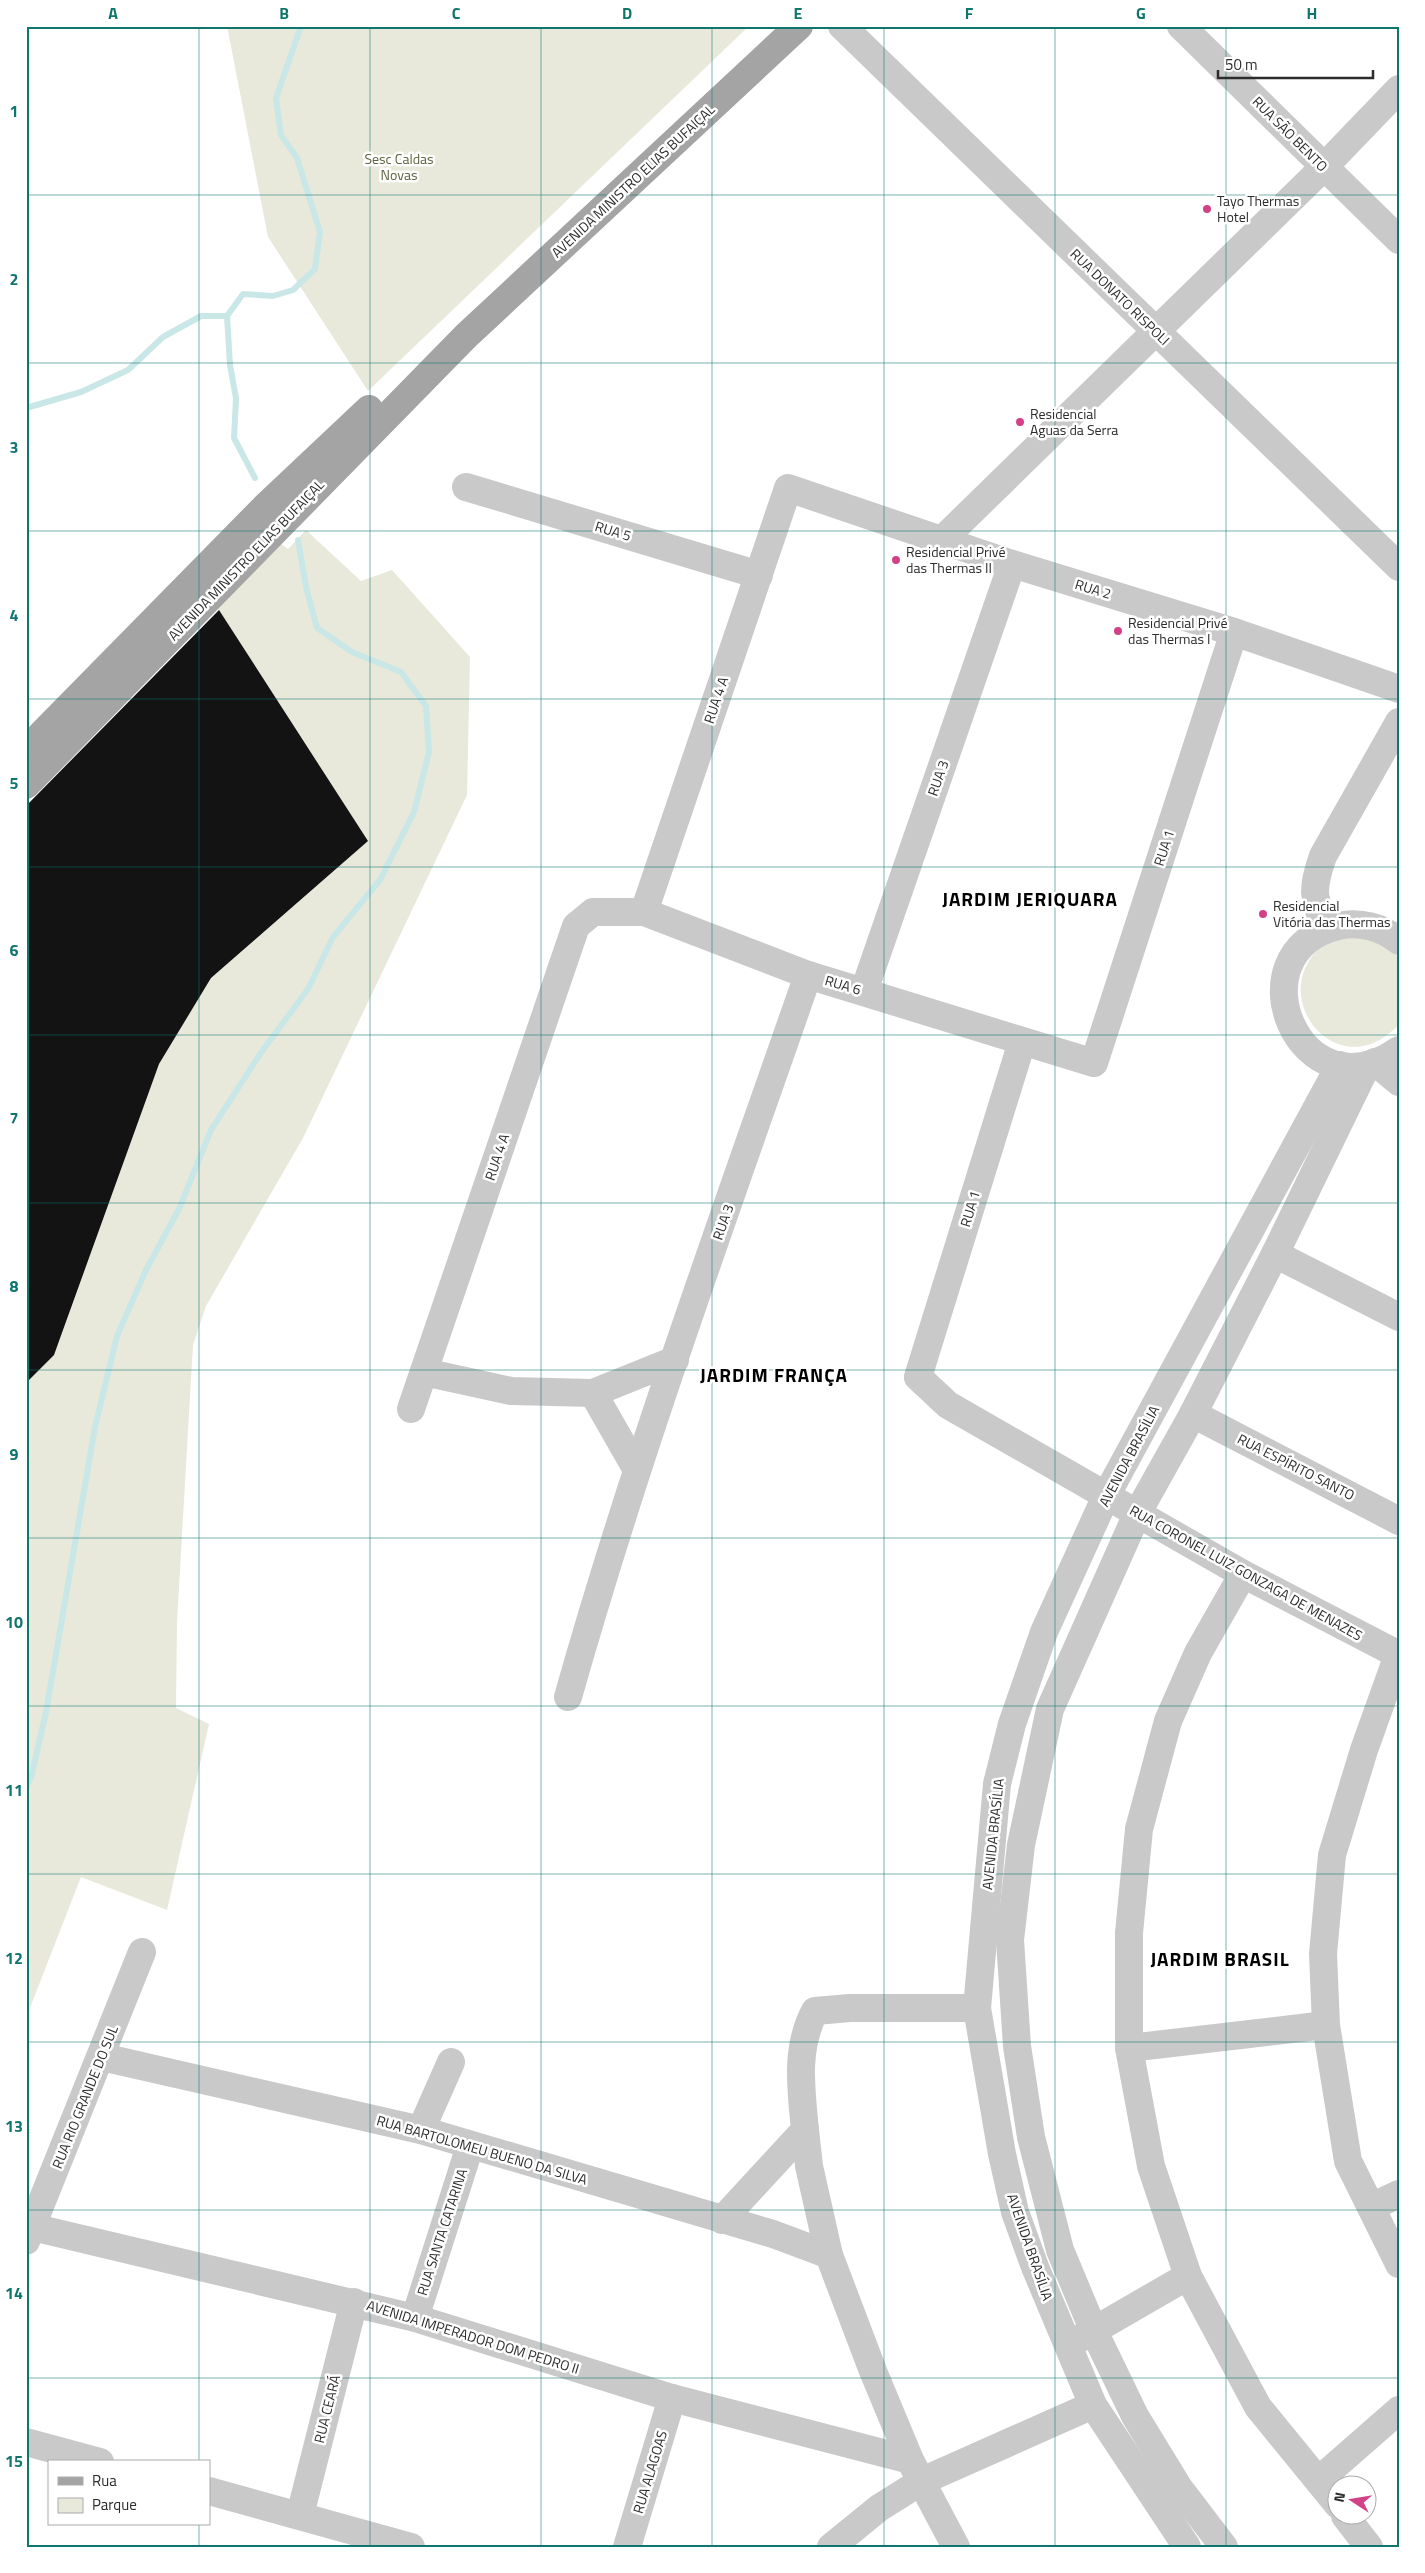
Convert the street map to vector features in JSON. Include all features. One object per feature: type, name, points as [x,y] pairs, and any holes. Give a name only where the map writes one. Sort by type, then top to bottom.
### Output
[{"type":"main road","name":"AVENIDA MINISTRO ELIAS BUFAIÇAL","points":[[26,785],[466,336],[799,26]]},
{"type":"main road","name":"AVENIDA MINISTRO ELIAS BUFAIÇAL","points":[[26,750],[265,507],[388,392],[466,336]]},
{"type":"street","name":"RUA DONATO RISPOLI","points":[[842,26],[1399,567]]},
{"type":"street","name":"RUA SÃO BENTO","points":[[1181,26],[1399,240]]},
{"type":"street","points":[[941,541],[1324,167],[1399,89]]},
{"type":"street","name":"RUA 5","points":[[466,487],[759,575]]},
{"type":"street","name":"RUA 2","points":[[788,488],[1012,564],[1234,632],[1399,689]]},
{"type":"street","name":"RUA 4 A","points":[[644,912],[788,488]]},
{"type":"street","name":"RUA 3","points":[[864,991],[1012,564]]},
{"type":"street","name":"RUA 1","points":[[1094,1064],[1234,632]]},
{"type":"street","points":[[1326,929],[1314,898],[1318,870],[1323,856],[1399,722]]},
{"type":"street","name":"RUA 4 A","points":[[411,1409],[576,926],[593,912]]},
{"type":"street","name":"RUA 6","points":[[593,912],[644,912],[808,975],[1094,1064]]},
{"type":"street","points":[[1399,941],[1390,934],[1370,926],[1348,924],[1326,929],[1307,942],[1293,959],[1285,980],[1284,1002],[1289,1024],[1302,1043],[1319,1057],[1340,1065],[1380,1059],[1399,1082]]},
{"type":"street","name":"RUA 3","points":[[568,1696],[605,1566],[808,975]]},
{"type":"street","name":"RUA 1","points":[[918,1377],[1022,1042]]},
{"type":"street","name":"AVENIDA BRASÍLIA","points":[[1224,2547],[1179,2488],[1135,2416],[1093,2329],[1060,2250],[1031,2137],[1017,2046],[1010,1940],[1021,1844],[1050,1709],[1137,1514],[1380,1059]]},
{"type":"street","name":"AVENIDA BRASÍLIA","points":[[1187,2547],[1093,2405],[1067,2346],[1015,2212],[1002,2154],[977,2008],[997,1784],[1012,1724],[1044,1632],[1106,1496],[1340,1065]]},
{"type":"street","points":[[1275,1254],[1399,1317]]},
{"type":"street","points":[[424,1372],[511,1391],[593,1393],[675,1360]]},
{"type":"street","name":"RUA CORONEL LUIZ GONZAGA DE MENAZES","points":[[918,1377],[948,1405],[1243,1574],[1398,1655]]},
{"type":"street","points":[[593,1393],[637,1470]]},
{"type":"street","name":"RUA ESPÍRITO SANTO","points":[[1192,1414],[1399,1520]]},
{"type":"street","points":[[1243,1574],[1198,1653],[1168,1721],[1139,1830],[1129,1932],[1129,2048],[1151,2166],[1188,2276],[1258,2407],[1328,2492]]},
{"type":"street","points":[[1398,1655],[1364,1750],[1332,1855],[1323,1954],[1326,2025],[1348,2161],[1399,2264]]},
{"type":"street","name":"RUA RIO GRANDE DO SUL","points":[[29,2234],[102,2057],[142,1952]]},
{"type":"street","points":[[956,2547],[916,2471],[872,2371],[829,2254],[810,2166],[800,2072],[806,2027],[815,2011],[850,2008],[977,2008]]},
{"type":"street","points":[[1129,2048],[1326,2025]]},
{"type":"street","name":"RUA BARTOLOMEU BUENO DA SILVA","points":[[102,2057],[421,2130],[829,2254]]},
{"type":"street","points":[[421,2130],[451,2062]]},
{"type":"street","points":[[722,2220],[805,2130]]},
{"type":"street","name":"RUA SANTA CATARINA","points":[[414,2318],[470,2146]]},
{"type":"street","points":[[1371,2207],[1399,2194]]},
{"type":"street","name":"AVENIDA IMPERADOR DOM PEDRO II","points":[[29,2234],[354,2302],[414,2318],[916,2471]]},
{"type":"street","points":[[1067,2346],[1093,2329],[1188,2276]]},
{"type":"street","name":"RUA CEARÁ","points":[[300,2515],[354,2302]]},
{"type":"street","name":"RUA ALAGOAS","points":[[627,2547],[672,2398]]},
{"type":"street","points":[[831,2547],[878,2508],[916,2471],[1093,2405]]},
{"type":"street","points":[[1319,2480],[1399,2410]]},
{"type":"street","points":[[26,2442],[93,2460]]},
{"type":"street","points":[[210,2491],[411,2547]]},
{"type":"street","points":[[1353,2526],[1369,2547]]},
{"type":"green space","name":"Sesc Caldas Novas","points":[[227,26],[749,26],[368,391],[268,237]]},
{"type":"green space","points":[[306,530],[361,581],[392,570],[470,657],[467,795],[303,1138],[206,1306],[193,1345],[177,1622],[176,1708],[209,1724],[167,1910],[81,1877],[26,2018],[26,1379],[59,1342],[159,1064],[211,978],[368,841],[218,609],[280,543],[288,549]]},
{"type":"green space","points":[[1350,935],[1385,944],[1399,957],[1399,1025],[1386,1036],[1371,1044],[1355,1047],[1340,1045],[1327,1038],[1315,1028],[1307,1016],[1302,1001],[1301,986],[1305,968],[1316,951]]},
{"type":"building","points":[[219,610],[368,841],[211,978],[159,1064],[54,1355],[26,1383],[26,806]]},
{"type":"waterway","points":[[255,478],[234,438],[236,398],[230,365],[227,316],[243,294],[273,296],[293,290],[315,269],[320,232],[297,158],[281,135],[276,98],[301,26]]},
{"type":"waterway","points":[[26,408],[81,392],[128,370],[163,337],[201,316],[227,316]]},
{"type":"waterway","points":[[26,1786],[31,1778],[46,1712],[95,1427],[117,1336],[146,1270],[179,1209],[211,1130],[260,1054],[308,989],[333,937],[380,880],[414,812],[429,752],[426,706],[401,672],[352,652],[317,628],[306,587],[298,540]]},
{"type":"place","name":"Tayo Thermas Hotel","points":[[1207,209]]},
{"type":"place","name":"Residencial Aguas da Serra","points":[[1020,422]]},
{"type":"place","name":"Residencial Privé das Thermas II","points":[[896,560]]},
{"type":"place","name":"Residencial Privé das Thermas I","points":[[1118,631]]},
{"type":"place","name":"Residencial Vitória das Thermas","points":[[1263,914]]},
{"type":"district","name":"JARDIM JERIQUARA","points":[[1030,899]]},
{"type":"district","name":"JARDIM FRANÇA","points":[[774,1375]]},
{"type":"district","name":"JARDIM BRASIL","points":[[1220,1959]]}]
